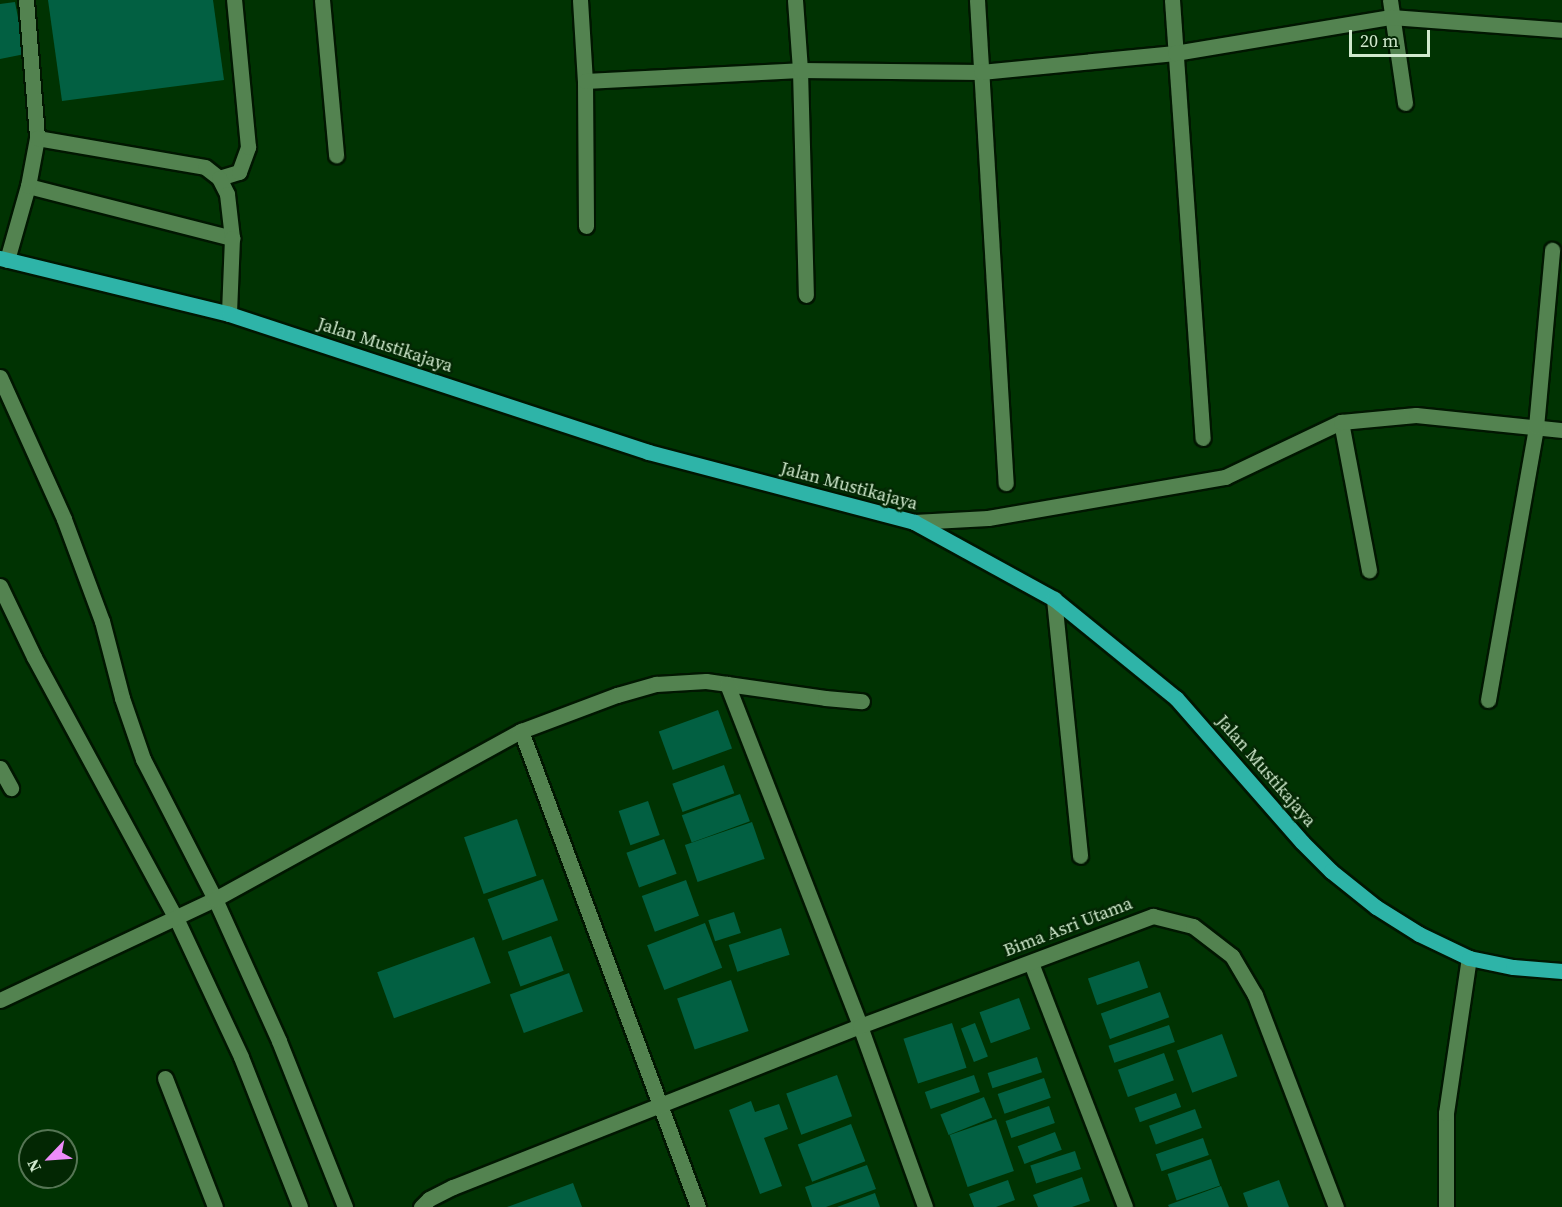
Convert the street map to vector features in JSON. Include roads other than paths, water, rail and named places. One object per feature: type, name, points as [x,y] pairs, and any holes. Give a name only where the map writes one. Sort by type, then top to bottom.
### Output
[{"type":"main road","name":"Jalan Mustikajaya","points":[[4,259],[229,314],[648,453],[914,522],[1054,599],[1176,698],[1302,842],[1331,871],[1376,907],[1419,934],[1469,958],[1513,967],[1562,972]]},
{"type":"street","points":[[4,259],[28,186],[37,138],[26,0]]},
{"type":"street","points":[[219,178],[239,172],[248,147],[234,0]]},
{"type":"street","points":[[322,0],[336,155]]},
{"type":"street","points":[[580,0],[585,81],[586,226]]},
{"type":"street","points":[[795,0],[800,70],[806,295]]},
{"type":"street","points":[[977,0],[1006,483]]},
{"type":"street","points":[[1172,0],[1203,438]]},
{"type":"street","points":[[1390,0],[1405,103]]},
{"type":"street","points":[[585,81],[800,70],[981,72],[1175,53],[1391,16],[1562,30]]},
{"type":"street","points":[[37,138],[205,167],[219,178],[227,194],[232,238],[229,314]]},
{"type":"street","points":[[28,186],[232,238]]},
{"type":"street","points":[[1488,700],[1536,426],[1552,250]]},
{"type":"street","points":[[0,377],[64,519],[102,621],[122,698],[143,759],[215,899],[279,1041],[345,1207]]},
{"type":"street","points":[[914,522],[988,519],[1225,477],[1341,422],[1416,415],[1562,430]]},
{"type":"street","points":[[1341,422],[1369,570]]},
{"type":"street","points":[[0,585],[34,657],[176,918],[241,1057],[300,1207]]},
{"type":"street","points":[[1054,599],[1080,856]]},
{"type":"street","points":[[0,1000],[215,899],[521,730],[617,695],[656,684],[706,681],[862,701]]},
{"type":"street","points":[[727,684],[860,1026],[925,1207]]},
{"type":"street","points":[[521,730],[698,1207]]},
{"type":"street","points":[[0,768],[11,788]]},
{"type":"street","name":"Bima Asri Utama","points":[[421,1207],[429,1199],[453,1187],[860,1026],[1153,916],[1193,926],[1213,938],[1232,956],[1255,995],[1336,1207]]},
{"type":"street","points":[[1446,1207],[1446,1113],[1469,958]]},
{"type":"street","points":[[1031,963],[1125,1207]]},
{"type":"street","points":[[165,1078],[215,1207]]}]
